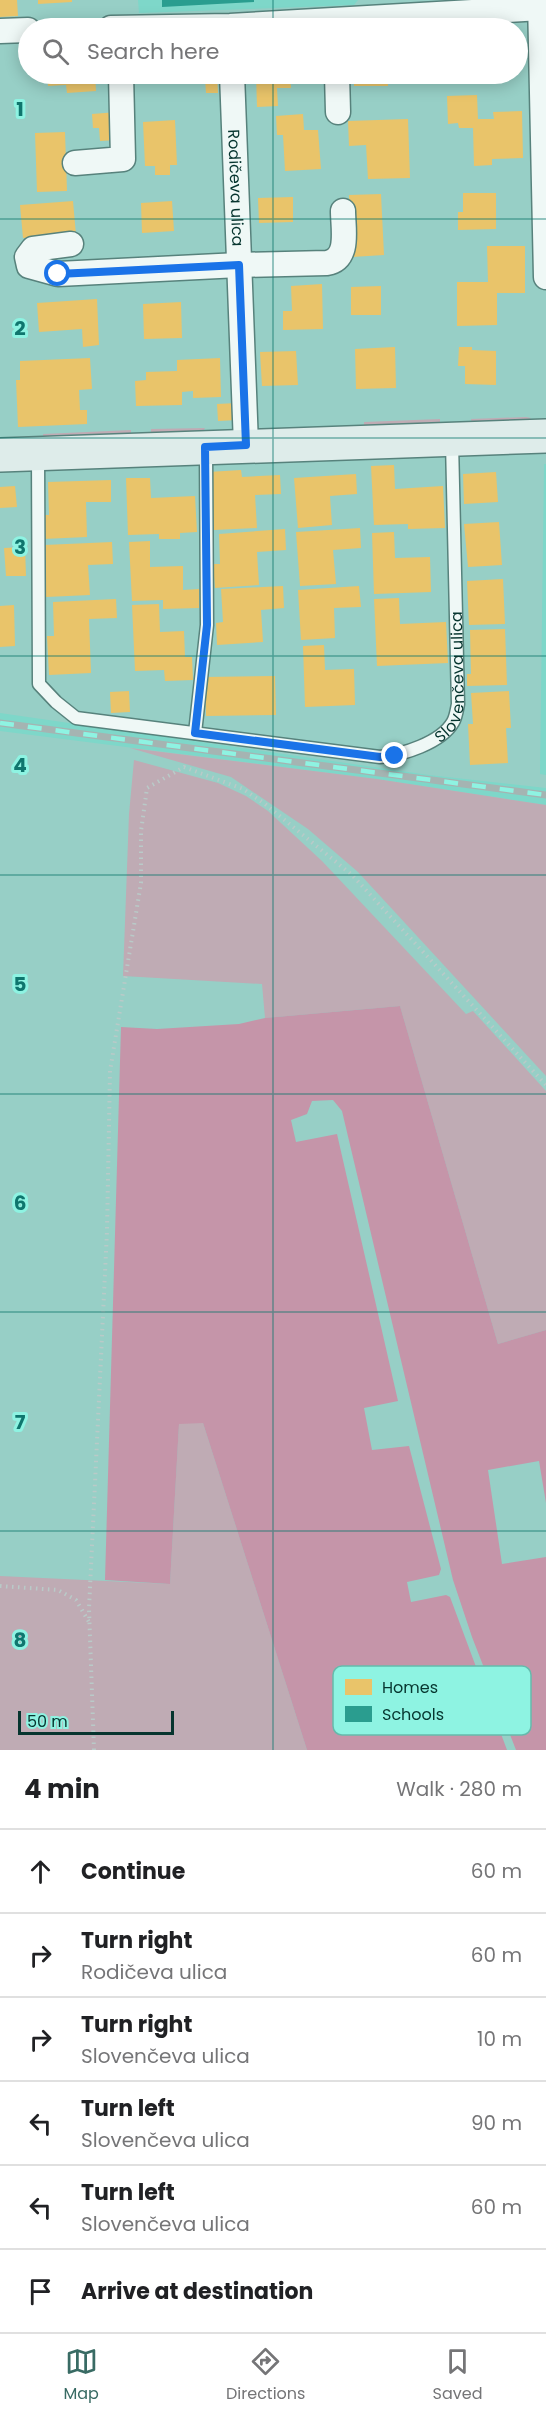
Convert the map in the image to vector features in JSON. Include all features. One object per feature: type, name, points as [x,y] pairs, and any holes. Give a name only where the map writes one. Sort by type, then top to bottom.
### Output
[{"type":"street","points":[[397,18],[541,4],[546,277]]},
{"type":"street","points":[[0,31],[18,30]]},
{"type":"street","points":[[75,163],[123,159],[121,84]]},
{"type":"street","name":"Rodičeva ulica","points":[[232,84],[246,445]]},
{"type":"street","points":[[338,84],[339,112]]},
{"type":"street","points":[[71,244],[33,249],[27,257],[29,266],[58,274],[327,263],[336,260],[342,253],[343,211]]},
{"type":"street","points":[[0,454],[546,436]]},
{"type":"lane","name":"Slovenčeva ulica","points":[[38,453],[39,684],[56,702],[76,718],[380,757],[395,756],[418,748],[439,736],[453,723],[458,704],[452,438]]},
{"type":"lane","points":[[195,733],[207,625],[205,447]]},
{"type":"path","points":[[94,1750],[89,1623],[107,1232],[110,1071],[141,883],[141,831],[147,788],[184,766],[243,789],[266,804],[352,875],[546,1085]]},
{"type":"path","points":[[0,1586],[58,1590],[76,1600],[89,1623]]},
{"type":"shaded area","points":[[138,0],[358,0],[354,5],[139,13]]},
{"type":"shaded area","points":[[531,418],[522,424],[472,425],[471,419]]},
{"type":"shaded area","points":[[440,419],[440,425],[364,428],[364,422]]},
{"type":"shaded area","points":[[205,428],[201,435],[151,436],[151,429]]},
{"type":"shaded area","points":[[131,430],[131,436],[44,440],[43,434]]},
{"type":"shaded area","points":[[544,464],[546,464],[546,775],[540,774]]},
{"type":"shaded area","points":[[0,713],[429,775],[546,788],[546,805],[377,779],[0,731]]},
{"type":"shaded area","points":[[130,748],[377,779],[546,805],[546,1076],[358,872],[308,829],[231,777]]},
{"type":"shaded area","points":[[134,760],[218,783],[246,796],[268,811],[322,861],[466,1014],[473,1011],[546,1091],[546,1330],[498,1344],[400,1006],[265,1018],[262,984],[123,976],[129,814]]},
{"type":"shaded area","points":[[400,1006],[498,1344],[546,1330],[546,1503],[539,1461],[488,1470],[502,1564],[546,1557],[546,1750],[516,1750],[510,1735],[531,1735],[531,1666],[483,1666],[453,1580],[342,1111],[333,1100],[312,1101],[307,1114],[291,1120],[296,1142],[337,1134],[398,1401],[364,1408],[372,1450],[409,1446],[441,1569],[439,1575],[407,1582],[411,1602],[446,1595],[450,1597],[476,1666],[333,1666],[333,1735],[501,1735],[507,1750],[307,1750],[203,1423],[179,1424],[170,1584],[105,1580],[121,1027],[157,1029],[239,1024],[265,1018]]},
{"type":"shaded area","points":[[179,1423],[203,1423],[307,1750],[0,1750],[0,1576],[170,1584]]},
{"type":"building: Homes","points":[[0,0],[17,0],[18,16],[0,17]]},
{"type":"building: Homes","points":[[38,0],[72,0],[72,2],[38,4]]},
{"type":"building: Homes","points":[[48,84],[96,84],[96,91],[67,93],[66,85],[48,86]]},
{"type":"building: Homes","points":[[205,84],[218,84],[218,93],[206,93]]},
{"type":"building: Homes","points":[[256,84],[291,84],[291,88],[277,88],[278,106],[257,107]]},
{"type":"building: Homes","points":[[354,84],[388,84],[388,86],[354,86]]},
{"type":"building: Homes","points":[[477,95],[478,119],[494,119],[493,112],[522,111],[523,158],[492,159],[492,165],[474,166],[473,128],[459,128],[458,123],[448,124],[447,96]]},
{"type":"building: Homes","points":[[117,112],[118,140],[100,141],[99,128],[93,128],[92,114]]},
{"type":"building: Homes","points":[[303,114],[304,130],[318,130],[321,169],[285,171],[283,135],[277,135],[276,116]]},
{"type":"building: Homes","points":[[408,119],[410,178],[368,179],[366,145],[349,146],[348,121]]},
{"type":"building: Homes","points":[[175,120],[177,165],[170,165],[170,175],[155,175],[155,166],[145,166],[143,122]]},
{"type":"building: Homes","points":[[65,132],[67,191],[37,192],[35,133]]},
{"type":"building: Homes","points":[[463,193],[496,193],[496,229],[458,230],[458,212],[463,212]]},
{"type":"building: Homes","points":[[381,194],[384,255],[352,257],[349,195]]},
{"type":"building: Homes","points":[[293,197],[293,222],[259,223],[258,198]]},
{"type":"building: Homes","points":[[73,201],[76,235],[23,238],[20,205]]},
{"type":"building: Homes","points":[[172,201],[174,231],[142,233],[141,203]]},
{"type":"building: Homes","points":[[487,246],[525,246],[525,293],[497,293],[497,325],[457,326],[457,282],[488,282]]},
{"type":"building: Homes","points":[[322,284],[323,329],[283,330],[283,311],[292,311],[291,286]]},
{"type":"building: Homes","points":[[381,286],[381,315],[351,315],[351,287]]},
{"type":"building: Homes","points":[[97,299],[99,345],[83,347],[82,329],[39,332],[37,303]]},
{"type":"building: Homes","points":[[181,302],[182,338],[144,339],[143,304]]},
{"type":"building: Homes","points":[[395,347],[396,388],[356,389],[355,349]]},
{"type":"building: Homes","points":[[459,347],[496,351],[496,385],[465,384],[465,366],[458,366]]},
{"type":"building: Homes","points":[[296,351],[298,385],[262,386],[260,352]]},
{"type":"building: Homes","points":[[90,358],[92,389],[79,390],[80,410],[87,410],[87,424],[18,427],[16,380],[20,380],[20,361]]},
{"type":"building: Homes","points":[[220,358],[221,397],[193,398],[193,391],[182,392],[182,405],[136,406],[135,381],[146,380],[146,372],[177,371],[177,360]]},
{"type":"building: Homes","points":[[237,403],[238,420],[218,421],[217,404]]},
{"type":"building: Homes","points":[[394,465],[395,489],[443,486],[445,528],[408,529],[408,524],[374,525],[371,466]]},
{"type":"building: Homes","points":[[241,470],[242,477],[280,475],[281,494],[255,495],[257,528],[214,530],[208,472]]},
{"type":"building: Homes","points":[[496,472],[498,502],[464,504],[463,474]]},
{"type":"building: Homes","points":[[356,474],[357,494],[330,496],[332,525],[298,528],[294,478]]},
{"type":"building: Homes","points":[[126,478],[150,478],[151,498],[195,496],[197,532],[180,533],[180,539],[159,539],[159,534],[128,535]]},
{"type":"building: Homes","points":[[111,480],[111,502],[86,502],[87,537],[43,539],[42,515],[49,515],[48,482]]},
{"type":"building: Homes","points":[[15,486],[17,507],[0,508],[0,487]]},
{"type":"building: Homes","points":[[499,522],[502,565],[468,567],[464,524]]},
{"type":"building: Homes","points":[[360,528],[361,548],[333,550],[336,584],[300,586],[296,532]]},
{"type":"building: Homes","points":[[285,529],[286,550],[257,552],[259,585],[215,588],[213,564],[220,564],[219,534]]},
{"type":"building: Homes","points":[[394,532],[395,558],[430,557],[431,592],[374,594],[372,533]]},
{"type":"building: Homes","points":[[150,541],[150,567],[183,566],[183,590],[199,589],[199,608],[163,609],[163,600],[132,601],[129,542]]},
{"type":"building: Homes","points":[[112,542],[113,564],[88,565],[90,595],[46,597],[44,545]]},
{"type":"building: Homes","points":[[25,547],[26,576],[6,576],[4,548]]},
{"type":"building: Homes","points":[[503,579],[505,624],[469,625],[467,581]]},
{"type":"building: Homes","points":[[283,586],[284,608],[261,610],[263,642],[217,645],[216,623],[223,622],[221,589]]},
{"type":"building: Homes","points":[[359,586],[361,607],[334,608],[335,638],[301,640],[298,590]]},
{"type":"building: Homes","points":[[399,598],[400,624],[446,622],[448,663],[377,666],[374,599]]},
{"type":"building: Homes","points":[[116,599],[117,618],[89,619],[91,673],[49,675],[47,636],[54,636],[53,602]]},
{"type":"building: Homes","points":[[159,604],[160,632],[184,631],[185,657],[192,657],[193,680],[165,681],[164,670],[135,671],[132,605]]},
{"type":"building: Homes","points":[[14,605],[15,646],[0,647],[0,606]]},
{"type":"building: Homes","points":[[505,629],[507,685],[467,686],[467,674],[471,674],[470,630]]},
{"type":"building: Homes","points":[[324,645],[325,670],[354,669],[355,705],[305,707],[303,646]]},
{"type":"building: Homes","points":[[275,676],[276,715],[206,716],[205,677]]},
{"type":"building: Homes","points":[[129,691],[130,712],[111,713],[110,692]]},
{"type":"building: Homes","points":[[509,691],[511,728],[506,728],[508,763],[470,765],[468,724],[473,724],[471,693]]},
{"type":"building: Schools","points":[[162,0],[254,0],[254,2],[162,7]]},
{"type":"railway","points":[[0,723],[546,795]]},
{"type":"route","points":[[58,274],[239,265],[246,445],[205,447],[207,625],[195,733],[380,757],[395,756]]}]
